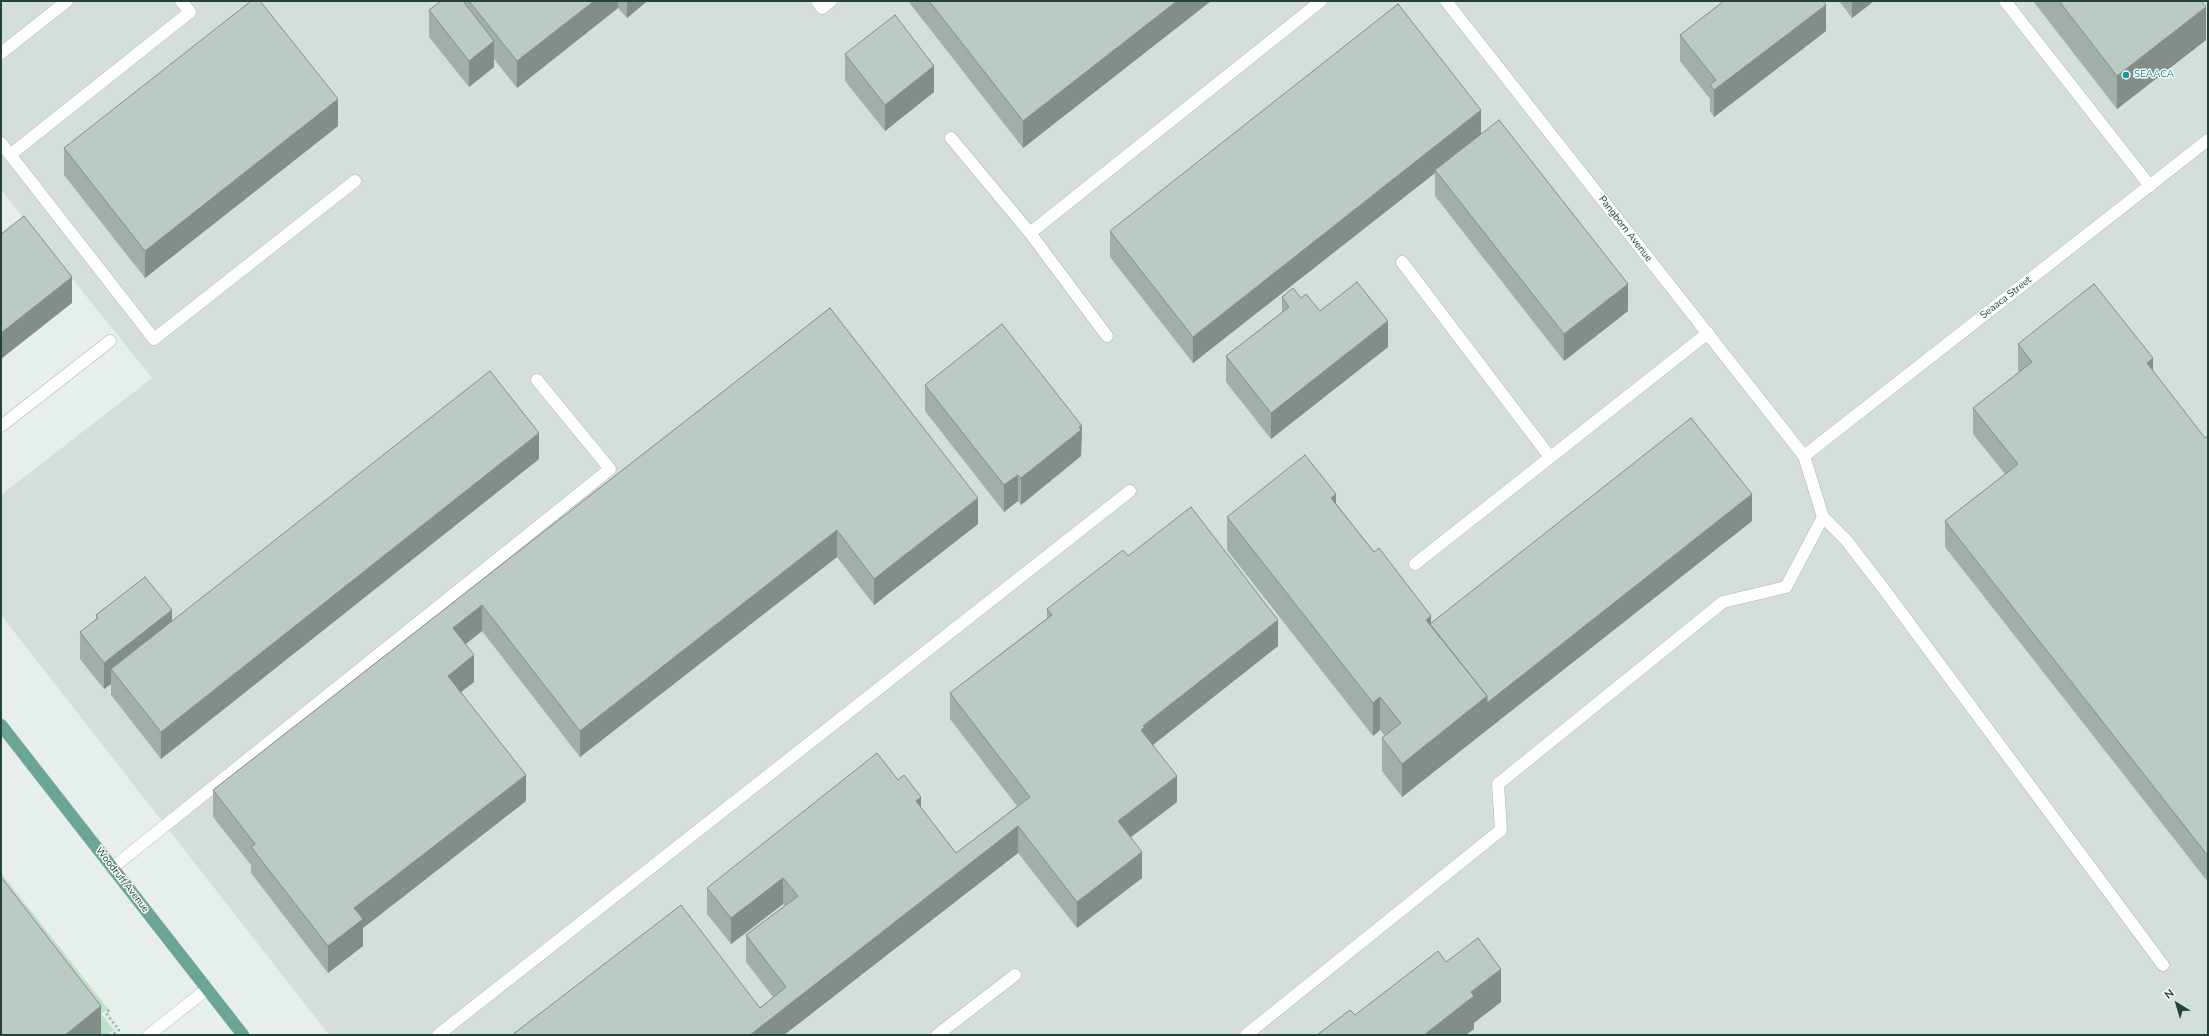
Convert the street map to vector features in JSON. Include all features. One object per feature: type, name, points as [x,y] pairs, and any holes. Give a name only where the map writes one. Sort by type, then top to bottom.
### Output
[{"type":"main road","name":"Woodruff Avenue","points":[[1,726],[243,1035]]},
{"type":"street","points":[[1,53],[67,1]]},
{"type":"street","points":[[10,155],[190,12],[181,1]]},
{"type":"street","points":[[817,1],[822,8],[831,1]]},
{"type":"street","points":[[1030,233],[1321,1]]},
{"type":"street","name":"Pangborn Avenue","points":[[1446,1],[1804,456]]},
{"type":"street","points":[[2005,1],[2150,186]]},
{"type":"street","points":[[951,138],[1030,233],[1107,336]]},
{"type":"street","name":"Seaaca Street","points":[[1804,456],[2208,140]]},
{"type":"street","points":[[1,143],[154,339],[355,181]]},
{"type":"street","points":[[1402,262],[1550,457]]},
{"type":"street","points":[[1415,564],[1708,333]]},
{"type":"street","points":[[1,426],[110,341]]},
{"type":"street","points":[[112,868],[610,469],[537,380]]},
{"type":"street","points":[[1804,456],[1823,517],[1846,540],[1880,584],[2163,965]]},
{"type":"street","points":[[438,1035],[1130,492]]},
{"type":"street","points":[[1246,1035],[1501,830],[1498,784],[1723,602],[1786,587],[1823,517]]},
{"type":"street","points":[[937,1035],[1015,975]]},
{"type":"street","points":[[149,1035],[207,990]]},
{"type":"path","points":[[109,1010],[106,1013],[118,1030],[112,1035]]},
{"type":"shaded area","points":[[1,1],[2208,1],[2208,1035],[329,1035],[1,615],[1,495],[152,378],[1,190]]},
{"type":"green space","points":[[1,873],[108,1009],[101,1014],[114,1030],[107,1035],[102,1035],[1,905]]},
{"type":"building","points":[[251,1],[260,1],[338,99],[145,251],[64,148]]},
{"type":"building","points":[[441,1],[463,1],[494,41],[469,61],[429,10]]},
{"type":"building","points":[[469,1],[594,1],[517,61]]},
{"type":"building","points":[[929,1],[1177,1],[1023,121]]},
{"type":"building","points":[[1724,1],[1823,1],[1826,5],[1714,90],[1710,85],[1716,80],[1680,35]]},
{"type":"building","points":[[2059,1],[2201,1],[2206,7],[2117,76]]},
{"type":"building","points":[[1398,4],[1481,110],[1193,337],[1110,231]]},
{"type":"building","points":[[895,15],[934,66],[885,105],[845,54]]},
{"type":"building","points":[[1499,120],[1628,284],[1564,334],[1435,170]]},
{"type":"building","points":[[24,216],[72,277],[1,333],[1,234]]},
{"type":"building","points":[[1357,282],[1388,321],[1271,413],[1226,356],[1289,307],[1282,297],[1293,288],[1301,298],[1306,294],[1320,311]]},
{"type":"building","points":[[2094,284],[2153,358],[2147,363],[2205,438],[2208,436],[2208,856],[1945,521],[2018,464],[1973,408],[2032,362],[2018,344]]},
{"type":"building","points":[[830,308],[978,498],[874,579],[837,530],[580,731],[482,605],[453,628],[474,655],[448,676],[526,775],[354,908],[363,919],[328,946],[251,847],[255,844],[213,790]]},
{"type":"building","points":[[1002,324],[1082,426],[1079,427],[1081,430],[1021,478],[1018,475],[1004,485],[925,385]]},
{"type":"building","points":[[490,371],[539,433],[161,732],[111,669]]},
{"type":"building","points":[[1691,418],[1752,494],[1487,703],[1487,696],[1430,624]]},
{"type":"building","points":[[1305,455],[1336,494],[1331,498],[1374,552],[1379,548],[1431,616],[1426,620],[1487,696],[1402,764],[1382,738],[1401,723],[1380,697],[1373,703],[1227,517]]},
{"type":"building","points":[[1191,507],[1278,620],[1143,726],[1145,727],[1141,730],[1177,776],[1118,821],[1142,852],[1077,902],[1018,826],[750,1035],[512,1035],[681,905],[760,1008],[786,987],[746,935],[798,896],[783,878],[731,918],[707,888],[877,753],[898,780],[904,775],[921,797],[916,801],[956,853],[1030,797],[950,693],[1052,615],[1047,609],[1123,550],[1128,556]]},
{"type":"building","points":[[145,577],[172,610],[104,663],[80,632],[98,618],[96,615]]},
{"type":"building","points":[[1,877],[101,1006],[65,1035],[1,1035]]},
{"type":"building","points":[[1478,938],[1501,969],[1471,992],[1474,996],[1424,1035],[1317,1035],[1350,1010],[1355,1015],[1438,951],[1446,962]]},
{"type":"place","name":"SEAACA","points":[[2126,75]]}]
